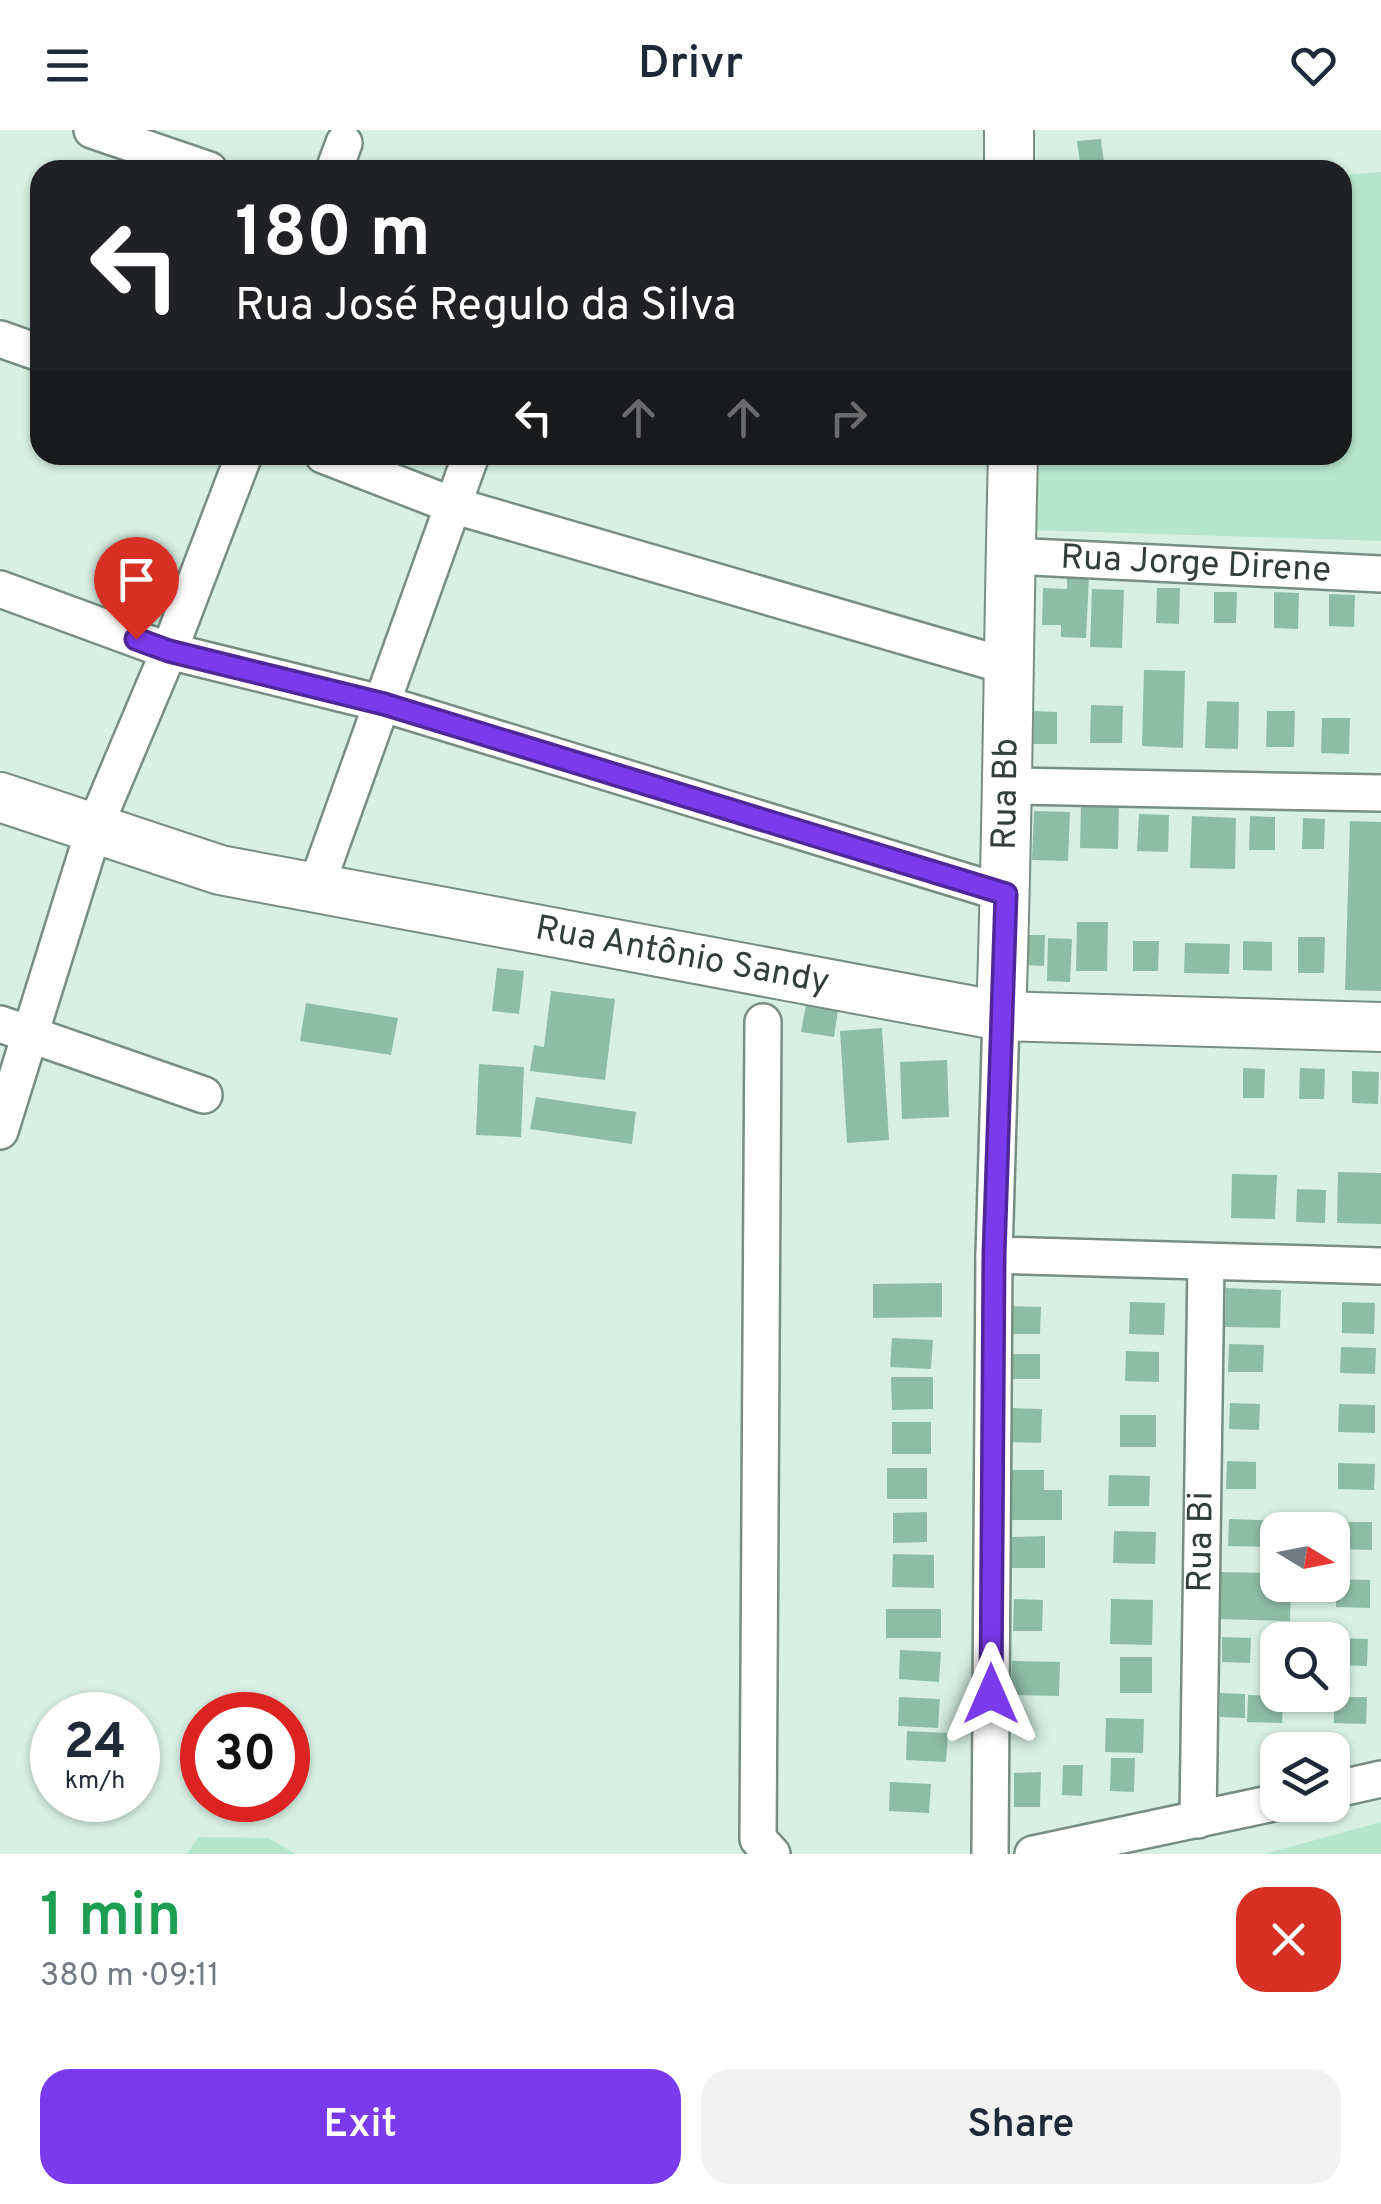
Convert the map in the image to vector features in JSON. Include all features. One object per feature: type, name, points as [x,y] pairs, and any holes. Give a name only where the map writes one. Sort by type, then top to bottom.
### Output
[{"type":"street","points":[[92,130],[180,160]]},
{"type":"street","points":[[1009,130],[1010,160]]},
{"type":"street","points":[[0,340],[30,350]]},
{"type":"street","points":[[0,1131],[16,1029],[240,465]]},
{"type":"street","points":[[349,465],[452,505],[1007,666]]},
{"type":"street","points":[[316,886],[467,465]]},
{"type":"street","name":"Rua Bb","points":[[990,1854],[994,1255],[1010,786],[1007,666],[1014,465]]},
{"type":"street","name":"Rua Jorge Direne","points":[[1011,556],[1381,574]]},
{"type":"street","points":[[0,590],[169,651],[384,704],[1006,894]]},
{"type":"street","points":[[1010,786],[1381,793]]},
{"type":"street","name":"Rua Antônio Sandy","points":[[0,797],[220,870],[1001,1016],[1381,1026]]},
{"type":"street","points":[[763,1022],[758,1839],[772,1854]]},
{"type":"street","points":[[16,1029],[204,1095]]},
{"type":"street","points":[[994,1255],[1381,1266]]},
{"type":"street","name":"Rua Bi","points":[[1198,1820],[1206,1263]]},
{"type":"street","points":[[1350,1786],[1381,1779]]},
{"type":"street","points":[[1033,1854],[1260,1806]]},
{"type":"green space","points":[[1381,172],[1381,541],[1028,530],[1029,465],[1352,465],[1352,174]]},
{"type":"green space","points":[[1381,1822],[1381,1854],[1265,1854]]},
{"type":"green space","points":[[198,1837],[268,1838],[296,1854],[187,1854]]},
{"type":"building","points":[[1101,139],[1104,160],[1080,160],[1077,141]]},
{"type":"building","points":[[1067,575],[1089,576],[1086,638],[1061,637],[1061,625],[1042,625],[1043,588],[1067,589]]},
{"type":"building","points":[[1157,588],[1180,588],[1179,624],[1156,623]]},
{"type":"building","points":[[1092,589],[1124,590],[1122,648],[1090,647]]},
{"type":"building","points":[[1214,592],[1237,592],[1236,623],[1214,623]]},
{"type":"building","points":[[1274,592],[1299,593],[1298,629],[1274,628]]},
{"type":"building","points":[[1329,594],[1355,595],[1354,627],[1329,626]]},
{"type":"building","points":[[1144,670],[1185,671],[1183,748],[1142,746]]},
{"type":"building","points":[[1207,701],[1239,702],[1238,749],[1205,748]]},
{"type":"building","points":[[1091,705],[1123,706],[1122,743],[1090,743]]},
{"type":"building","points":[[1034,711],[1057,712],[1057,744],[1033,744]]},
{"type":"building","points":[[1267,711],[1295,711],[1294,747],[1266,747]]},
{"type":"building","points":[[1322,718],[1350,718],[1349,754],[1321,753]]},
{"type":"building","points":[[1081,804],[1119,805],[1118,849],[1080,848]]},
{"type":"building","points":[[1034,811],[1070,812],[1068,861],[1032,860]]},
{"type":"building","points":[[1139,814],[1169,815],[1168,852],[1137,851]]},
{"type":"building","points":[[1192,816],[1236,818],[1235,869],[1190,868]]},
{"type":"building","points":[[1250,816],[1275,817],[1275,850],[1249,850]]},
{"type":"building","points":[[1303,818],[1325,819],[1324,849],[1302,849]]},
{"type":"building","points":[[1350,821],[1381,822],[1381,991],[1345,990]]},
{"type":"building","points":[[1077,922],[1108,922],[1107,971],[1076,971]]},
{"type":"building","points":[[1022,935],[1045,935],[1044,966],[1022,965]]},
{"type":"building","points":[[1298,937],[1325,937],[1324,973],[1298,973]]},
{"type":"building","points":[[1048,938],[1072,939],[1070,982],[1047,981]]},
{"type":"building","points":[[1133,941],[1159,941],[1158,971],[1133,971]]},
{"type":"building","points":[[1243,941],[1272,942],[1272,971],[1243,970]]},
{"type":"building","points":[[1185,943],[1230,944],[1229,974],[1184,973]]},
{"type":"building","points":[[497,968],[524,971],[519,1014],[492,1011]]},
{"type":"building","points":[[551,991],[615,999],[605,1080],[530,1071],[534,1045],[544,1047]]},
{"type":"building","points":[[306,1003],[398,1018],[391,1055],[300,1041]]},
{"type":"building","points":[[806,1005],[838,1010],[834,1037],[801,1032]]},
{"type":"building","points":[[882,1028],[889,1140],[847,1143],[840,1031]]},
{"type":"building","points":[[947,1060],[949,1117],[902,1119],[900,1062]]},
{"type":"building","points":[[479,1064],[524,1067],[521,1137],[476,1135]]},
{"type":"building","points":[[1243,1068],[1265,1069],[1264,1098],[1243,1098]]},
{"type":"building","points":[[1300,1068],[1325,1069],[1324,1099],[1299,1099]]},
{"type":"building","points":[[1352,1071],[1379,1072],[1378,1104],[1352,1103]]},
{"type":"building","points":[[536,1097],[636,1112],[632,1144],[530,1129]]},
{"type":"building","points":[[1338,1172],[1381,1173],[1381,1224],[1337,1223]]},
{"type":"building","points":[[1232,1174],[1277,1175],[1275,1219],[1231,1218]]},
{"type":"building","points":[[1297,1189],[1326,1190],[1325,1223],[1296,1222]]},
{"type":"building","points":[[942,1283],[942,1317],[873,1318],[873,1284]]},
{"type":"building","points":[[1226,1288],[1281,1290],[1280,1328],[1225,1327]]},
{"type":"building","points":[[1130,1302],[1165,1303],[1164,1335],[1129,1334]]},
{"type":"building","points":[[1342,1302],[1375,1303],[1374,1334],[1342,1333]]},
{"type":"building","points":[[1011,1306],[1041,1307],[1040,1334],[1010,1334]]},
{"type":"building","points":[[892,1338],[933,1340],[931,1369],[890,1367]]},
{"type":"building","points":[[1229,1344],[1264,1345],[1263,1372],[1228,1372]]},
{"type":"building","points":[[1341,1347],[1376,1348],[1375,1374],[1340,1373]]},
{"type":"building","points":[[1126,1351],[1159,1352],[1159,1382],[1125,1381]]},
{"type":"building","points":[[1012,1354],[1040,1354],[1040,1379],[1012,1379]]},
{"type":"building","points":[[891,1377],[933,1377],[933,1409],[892,1410]]},
{"type":"building","points":[[1230,1403],[1260,1404],[1259,1430],[1229,1429]]},
{"type":"building","points":[[1339,1404],[1375,1405],[1375,1433],[1338,1432]]},
{"type":"building","points":[[1012,1408],[1042,1409],[1041,1443],[1012,1442]]},
{"type":"building","points":[[1120,1415],[1156,1415],[1156,1447],[1120,1447]]},
{"type":"building","points":[[892,1422],[931,1422],[931,1454],[892,1454]]},
{"type":"building","points":[[1227,1461],[1256,1462],[1256,1489],[1226,1489]]},
{"type":"building","points":[[1338,1463],[1375,1464],[1374,1490],[1338,1489]]},
{"type":"building","points":[[887,1468],[927,1468],[927,1499],[887,1499]]},
{"type":"building","points":[[1003,1470],[1044,1470],[1044,1490],[1062,1490],[1062,1520],[1003,1520]]},
{"type":"building","points":[[1109,1475],[1150,1476],[1149,1506],[1108,1506]]},
{"type":"building","points":[[927,1512],[927,1542],[893,1543],[893,1513]]},
{"type":"building","points":[[1229,1519],[1260,1520],[1260,1547],[1228,1546]]},
{"type":"building","points":[[1350,1522],[1372,1522],[1372,1550],[1350,1549]]},
{"type":"building","points":[[1114,1531],[1156,1532],[1155,1564],[1113,1563]]},
{"type":"building","points":[[1045,1536],[1045,1568],[1012,1568],[1012,1537]]},
{"type":"building","points":[[893,1554],[934,1555],[934,1588],[892,1587]]},
{"type":"building","points":[[1220,1572],[1260,1573],[1260,1602],[1291,1602],[1290,1621],[1219,1619]]},
{"type":"building","points":[[1350,1579],[1370,1580],[1370,1608],[1336,1607],[1336,1602],[1350,1602]]},
{"type":"building","points":[[1014,1599],[1043,1600],[1042,1631],[1013,1631]]},
{"type":"building","points":[[1111,1599],[1153,1600],[1152,1645],[1110,1644]]},
{"type":"building","points":[[886,1609],[941,1609],[941,1638],[886,1638]]},
{"type":"building","points":[[1222,1637],[1251,1638],[1250,1663],[1222,1662]]},
{"type":"building","points":[[1350,1638],[1368,1639],[1367,1666],[1350,1665]]},
{"type":"building","points":[[900,1650],[941,1652],[939,1682],[899,1679]]},
{"type":"building","points":[[1120,1657],[1152,1657],[1152,1693],[1120,1693]]},
{"type":"building","points":[[1012,1661],[1060,1662],[1059,1696],[1011,1695]]},
{"type":"building","points":[[1220,1693],[1245,1694],[1245,1718],[1220,1717]]},
{"type":"building","points":[[1248,1695],[1260,1695],[1260,1712],[1282,1712],[1282,1723],[1247,1722]]},
{"type":"building","points":[[899,1697],[940,1699],[938,1728],[898,1726]]},
{"type":"building","points":[[1350,1697],[1367,1697],[1366,1724],[1334,1723],[1334,1712],[1350,1712]]},
{"type":"building","points":[[1106,1718],[1144,1719],[1143,1753],[1105,1752]]},
{"type":"building","points":[[907,1731],[948,1733],[946,1762],[906,1760]]},
{"type":"building","points":[[1111,1758],[1135,1758],[1134,1792],[1110,1791]]},
{"type":"building","points":[[1063,1765],[1083,1765],[1082,1796],[1062,1795]]},
{"type":"building","points":[[1041,1772],[1040,1807],[1014,1807],[1014,1773]]},
{"type":"building","points":[[890,1782],[931,1784],[929,1813],[889,1811]]},
{"type":"route","points":[[136,639],[169,651],[384,704],[1006,894],[994,1255],[991,1694]]}]
